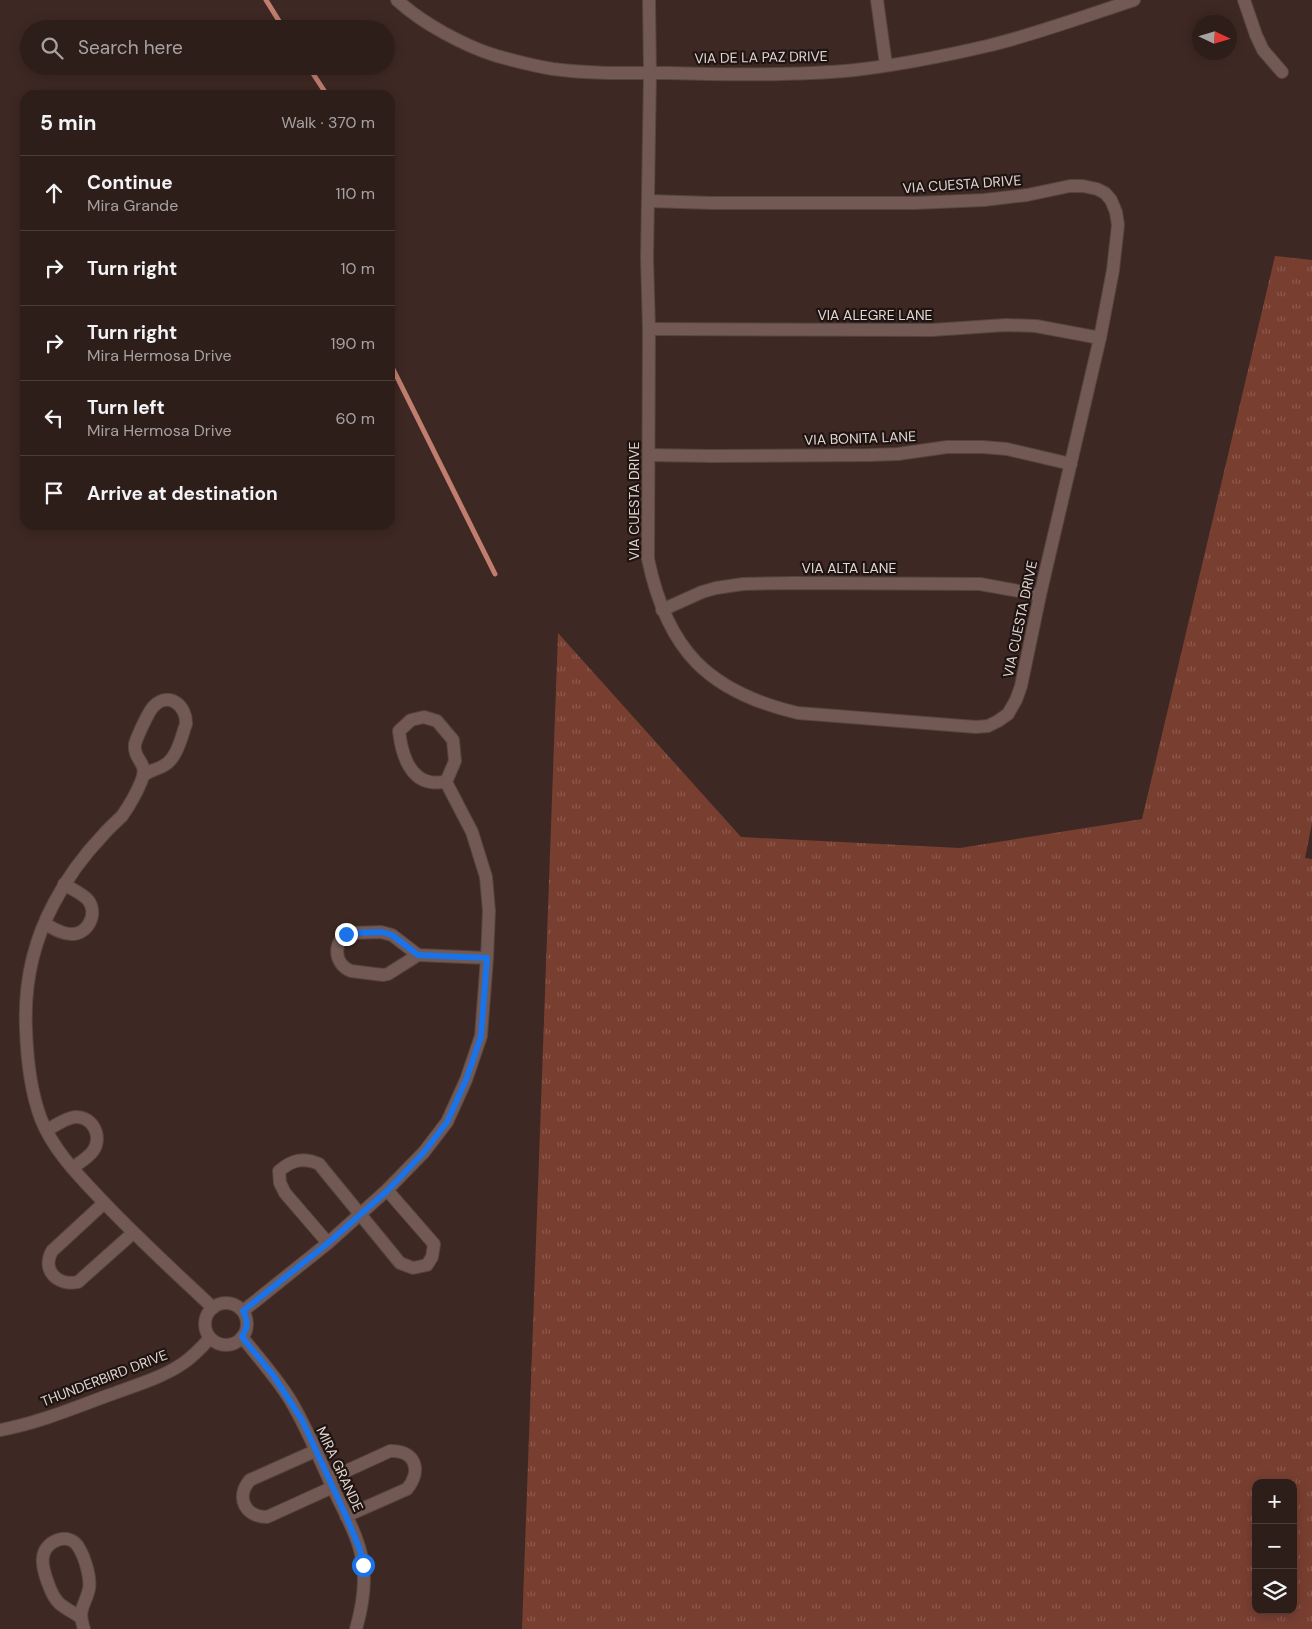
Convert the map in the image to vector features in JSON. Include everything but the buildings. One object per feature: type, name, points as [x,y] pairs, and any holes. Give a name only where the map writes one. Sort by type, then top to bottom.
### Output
[{"type":"street","name":"VIA DE LA PAZ DRIVE","points":[[397,0],[416,15],[446,33],[497,56],[552,69],[590,72],[736,75],[856,70],[987,46],[1134,0]]},
{"type":"street","name":"VIA CUESTA DRIVE","points":[[649,0],[650,73],[647,258],[649,329],[648,559],[653,583],[662,610],[673,633],[688,653],[722,684],[743,696],[769,706],[798,713],[976,726],[988,726],[998,721],[1008,714],[1021,686],[1040,595],[1100,338],[1113,270],[1118,225],[1116,212],[1111,200],[1105,193],[1097,189],[1084,186],[1070,186],[1027,195],[984,200],[925,203],[712,203],[649,201]]},
{"type":"street","points":[[877,0],[886,65]]},
{"type":"street","points":[[1244,0],[1263,50],[1282,72]]},
{"type":"street","name":"VIA ALEGRE LANE","points":[[649,329],[932,330],[1006,325],[1036,326],[1100,338]]},
{"type":"street","name":"VIA BONITA LANE","points":[[649,455],[869,456],[946,447],[983,447],[1007,449],[1071,464]]},
{"type":"street","name":"VIA ALTA LANE","points":[[662,610],[702,592],[743,584],[980,584],[1040,595]]},
{"type":"street","points":[[144,775],[164,765],[173,757],[186,724],[184,711],[175,702],[163,701],[155,704],[150,711],[135,744],[137,756],[144,767],[144,775],[136,793],[122,816],[81,860],[53,904],[30,966],[26,992],[26,1048],[34,1094],[41,1119],[72,1168],[133,1234],[213,1308]]},
{"type":"street","points":[[424,716],[437,721],[453,740],[455,761],[446,782],[428,782],[412,771],[401,748],[399,731],[411,720],[424,716]]},
{"type":"street","points":[[243,1311],[328,1243],[388,1190],[424,1152],[447,1122],[466,1080],[481,1036],[489,911],[486,877],[472,832],[446,782]]},
{"type":"street","points":[[45,924],[64,933],[72,934],[81,932],[88,927],[91,919],[91,906],[87,899],[64,884]]},
{"type":"street","points":[[418,955],[392,935],[382,932],[346,934],[338,943],[337,951],[340,964],[346,970],[383,975],[388,974],[418,955],[487,958]]},
{"type":"street","points":[[47,1130],[74,1117],[81,1117],[92,1124],[97,1132],[98,1141],[94,1149],[72,1168]]},
{"type":"street","points":[[328,1243],[285,1193],[280,1183],[279,1171],[289,1163],[308,1159],[319,1164],[400,1263],[413,1268],[427,1265],[432,1257],[434,1244],[388,1190]]},
{"type":"street","points":[[104,1203],[52,1252],[49,1261],[50,1269],[55,1277],[62,1282],[70,1284],[78,1282],[133,1234]]},
{"type":"street","points":[[223,1303],[230,1303],[243,1311],[247,1325],[242,1337],[237,1342],[223,1345],[210,1338],[206,1332],[205,1324],[206,1316],[213,1308],[223,1303]]},
{"type":"street","name":"MIRA GRANDE","points":[[242,1337],[273,1375],[302,1420],[360,1550],[364,1587],[356,1629]]},
{"type":"street","name":"THUNDERBIRD DRIVE","points":[[0,1430],[59,1414],[162,1375],[183,1364],[196,1354],[210,1338]]},
{"type":"street","points":[[315,1451],[250,1480],[242,1494],[244,1502],[250,1513],[258,1517],[267,1517],[390,1450],[398,1450],[413,1460],[416,1473],[407,1489],[346,1516]]},
{"type":"street","points":[[62,1539],[70,1540],[80,1548],[89,1576],[89,1588],[82,1607],[82,1624],[56,1601],[42,1564],[44,1550],[49,1544],[62,1539]]},
{"type":"green space","points":[[1275,256],[1312,260],[1312,823],[1305,858],[1312,859],[1312,1629],[522,1629],[558,633],[741,837],[960,848],[1142,819]]},
{"type":"waterway","points":[[266,0],[278,20]]},
{"type":"waterway","points":[[314,75],[324,90]]},
{"type":"waterway","points":[[395,373],[495,574]]},
{"type":"route","points":[[346,934],[382,932],[400,940],[418,955],[487,958],[481,1036],[466,1080],[447,1122],[424,1152],[388,1190],[328,1243],[243,1311],[247,1325],[242,1337],[273,1375],[302,1420],[346,1516],[360,1550],[363,1565]]}]
